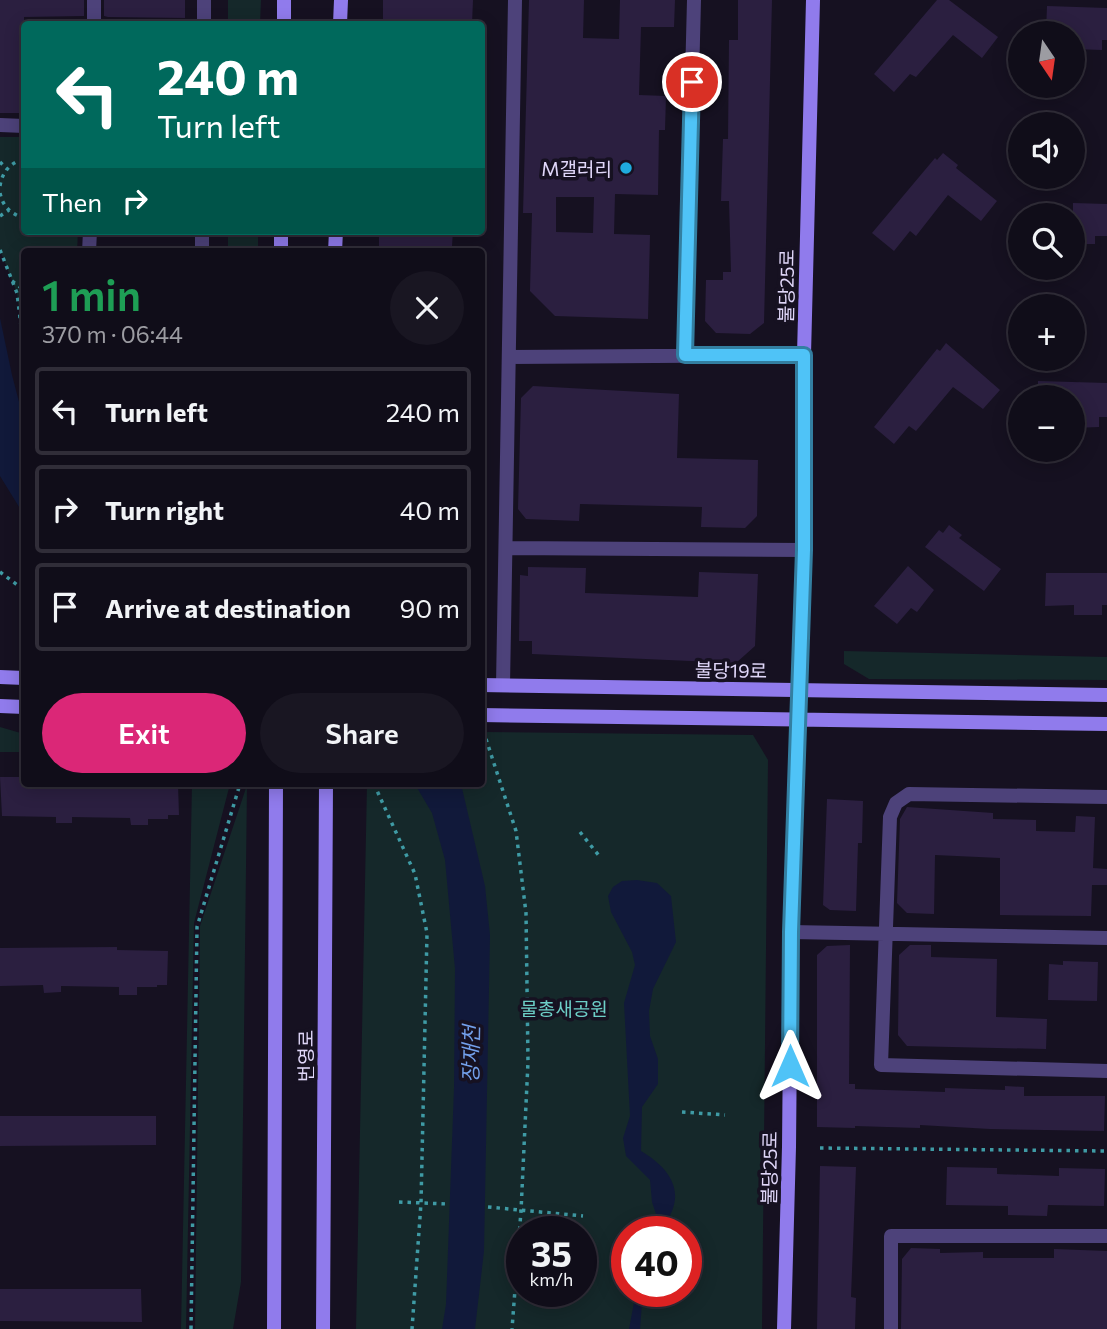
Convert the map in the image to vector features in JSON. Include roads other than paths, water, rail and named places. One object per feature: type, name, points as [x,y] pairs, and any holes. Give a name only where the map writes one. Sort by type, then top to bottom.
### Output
[{"type":"street","points":[[94,0],[94,21]]},
{"type":"street","points":[[204,0],[204,21]]},
{"type":"street","points":[[284,0],[284,21]]},
{"type":"street","points":[[340,21],[341,0]]},
{"type":"street","points":[[503,685],[515,0]]},
{"type":"street","points":[[685,355],[694,0]]},
{"type":"street","name":"불당25로","points":[[784,1329],[791,932],[804,550],[804,355],[813,0]]},
{"type":"street","points":[[0,125],[21,126]]},
{"type":"street","points":[[510,357],[804,355]]},
{"type":"street","points":[[506,548],[804,550]]},
{"type":"street","points":[[0,677],[21,678]]},
{"type":"street","name":"불당19로","points":[[485,685],[1107,695]]},
{"type":"street","points":[[0,706],[21,707]]},
{"type":"street","points":[[485,715],[1107,724]]},
{"type":"street","name":"번영로","points":[[274,1329],[276,787]]},
{"type":"street","name":"번영로","points":[[323,1329],[326,787]]},
{"type":"street","points":[[1107,797],[909,794],[896,803],[890,817],[881,1065],[1107,1071]]},
{"type":"street","points":[[791,932],[1107,938]]},
{"type":"street","points":[[891,1329],[891,1236],[1107,1236]]},
{"type":"water","points":[[0,318],[21,410],[21,510],[0,476]]},
{"type":"water","name":"장재천","points":[[417,787],[462,787],[485,886],[490,935],[484,1251],[475,1329],[442,1329],[446,1304],[454,1088],[455,969],[445,860],[432,813]]},
{"type":"water","points":[[622,881],[657,883],[671,896],[676,942],[653,989],[649,1011],[650,1036],[658,1059],[658,1084],[642,1107],[641,1151],[657,1162],[673,1184],[675,1201],[669,1216],[656,1216],[650,1180],[626,1156],[623,1138],[630,1116],[624,1003],[635,965],[632,952],[611,912],[608,896],[613,887]]},
{"type":"water","points":[[633,1307],[642,1307],[640,1329],[629,1329]]},
{"type":"place","name":"M갤러리","points":[[626,168]]},
{"type":"park label","name":"물총새공원","points":[[564,1008]]}]
